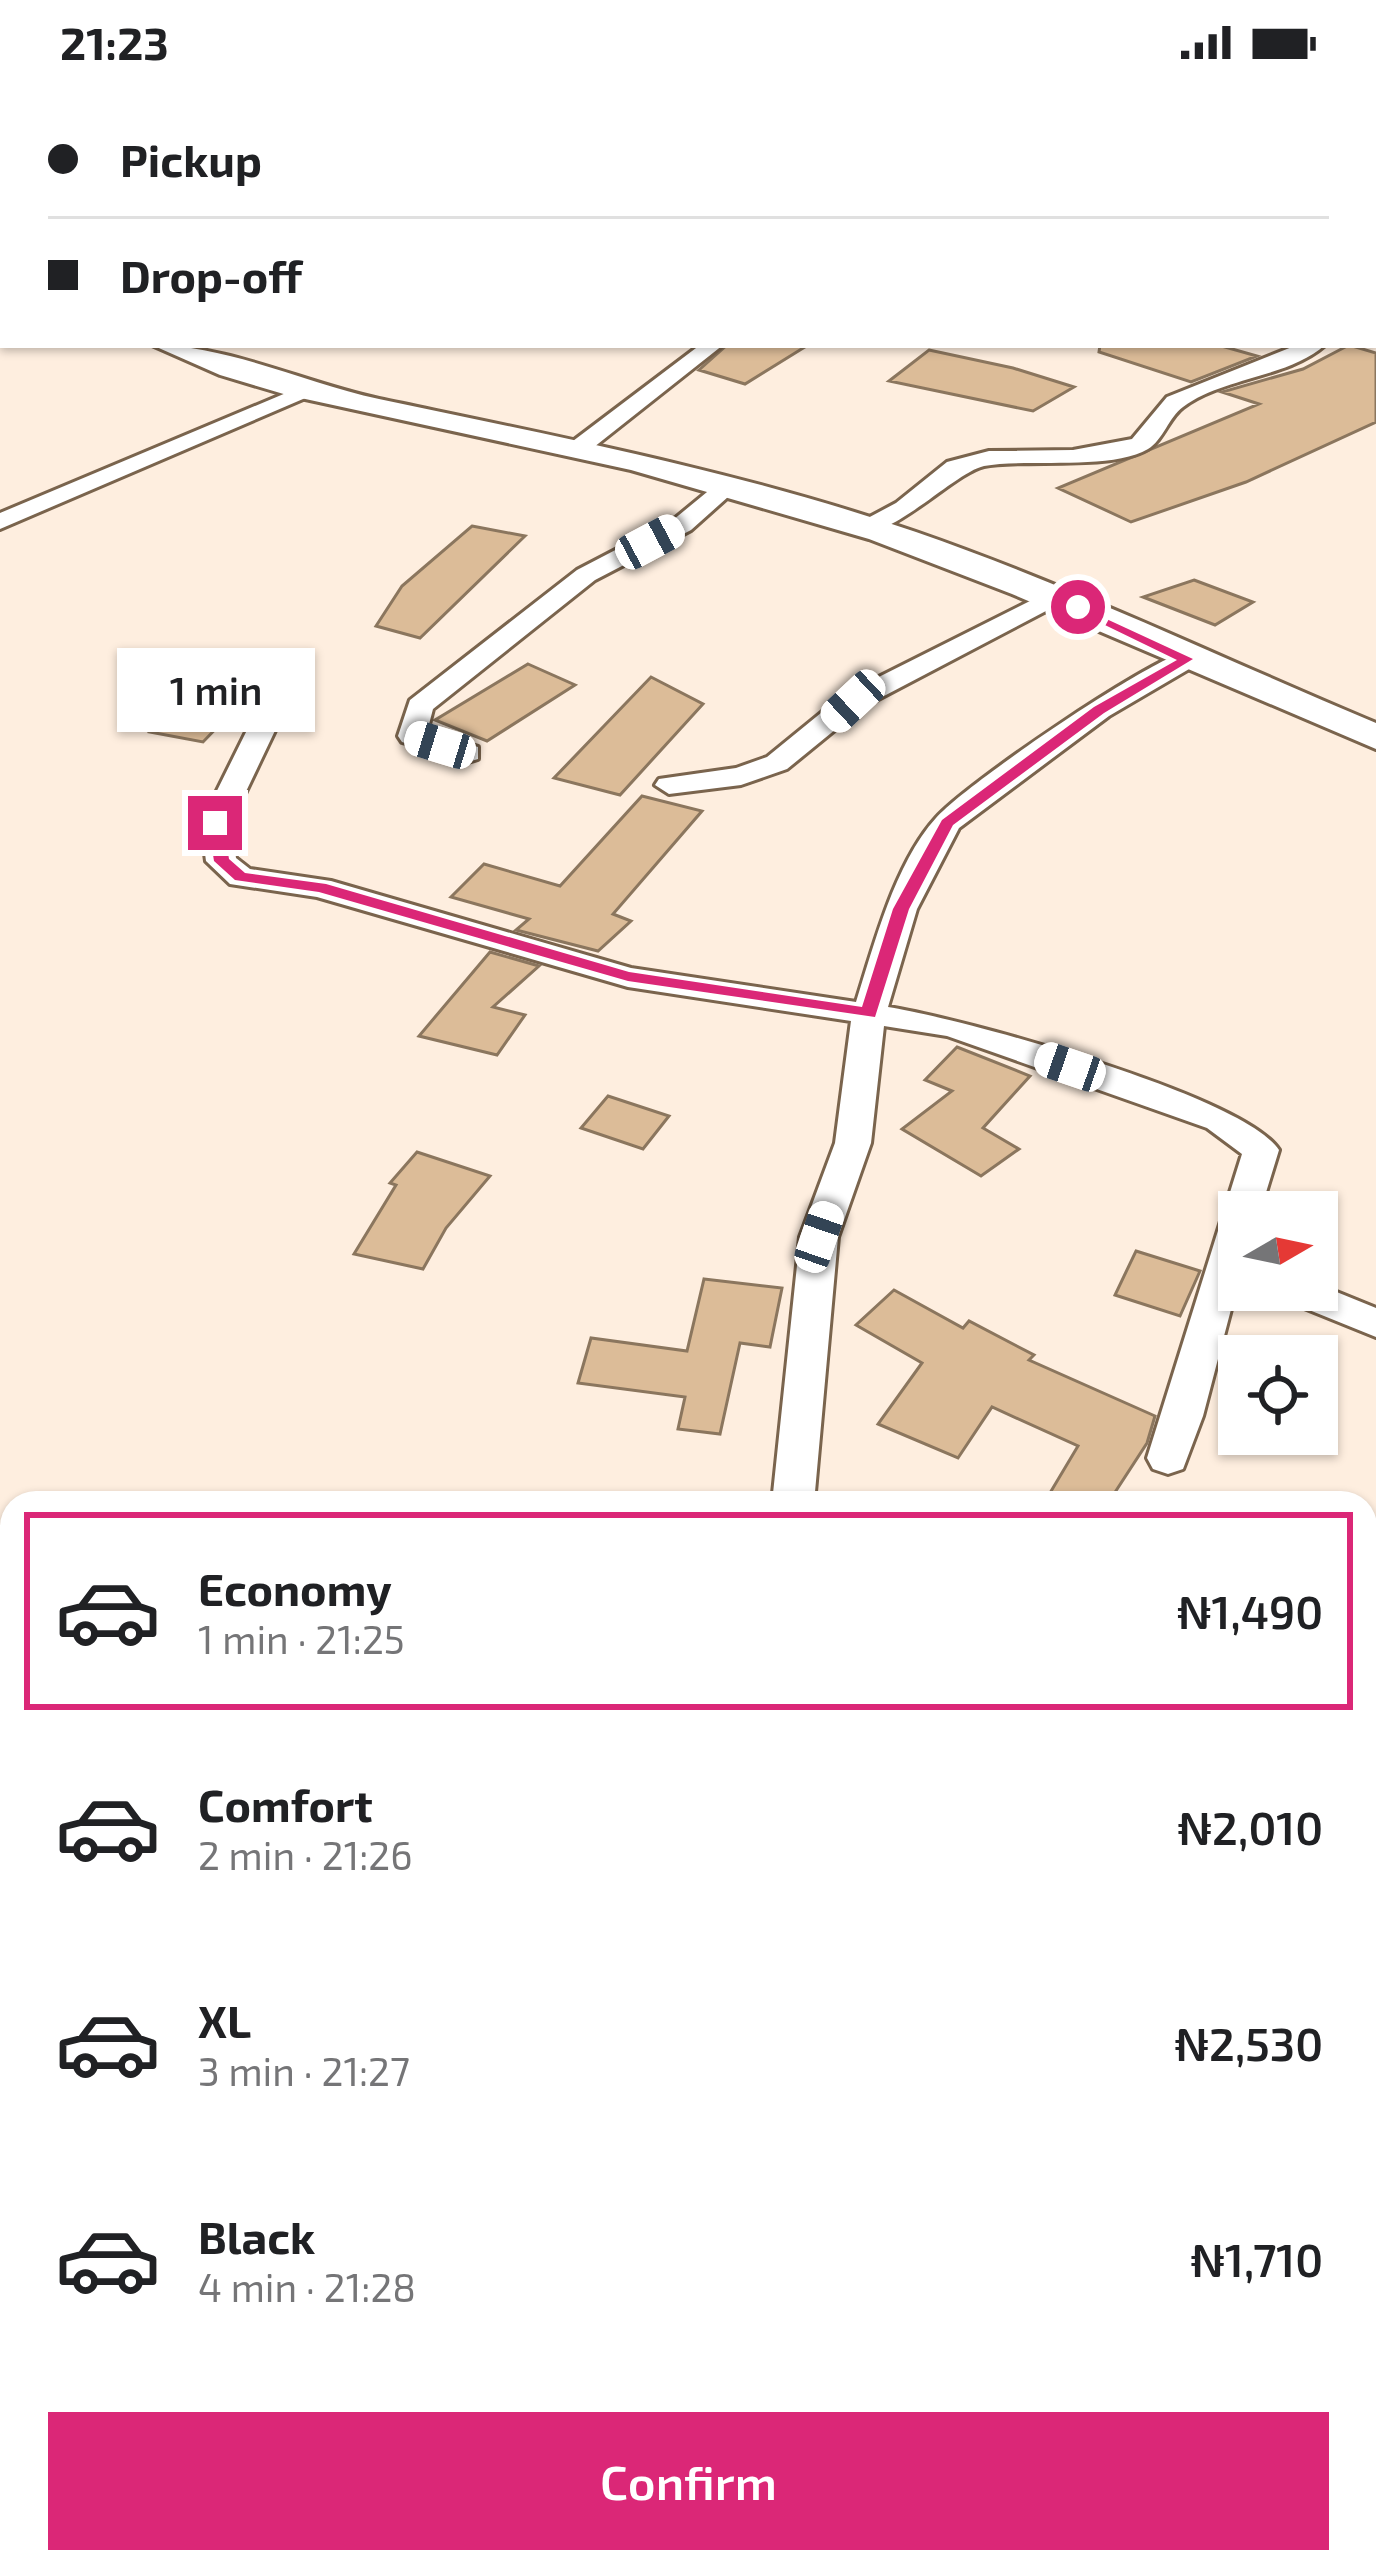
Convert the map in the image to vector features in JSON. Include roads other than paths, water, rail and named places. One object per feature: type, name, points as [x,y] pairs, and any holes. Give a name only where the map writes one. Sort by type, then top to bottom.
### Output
[{"type":"street","points":[[176,348],[313,390],[581,446],[863,527],[1054,597],[1187,659],[1376,737]]},
{"type":"street","points":[[581,446],[709,348]]},
{"type":"street","points":[[863,527],[904,508],[955,467],[989,458],[1073,457],[1140,444],[1175,402],[1309,348]]},
{"type":"street","points":[[0,522],[313,390]]},
{"type":"street","points":[[468,753],[412,736],[420,706],[586,575],[682,525],[726,488]]},
{"type":"street","points":[[669,785],[740,776],[777,763],[853,701],[1054,597]]},
{"type":"street","points":[[794,1491],[819,1237],[853,1143],[869,1013],[901,909],[947,823],[1099,710],[1187,659]]},
{"type":"street","points":[[267,718],[215,823],[221,861],[241,877],[320,888],[628,976],[952,1027],[1219,1120],[1261,1150],[1248,1191]]},
{"type":"street","points":[[1168,1458],[1189,1408],[1197,1338],[1218,1303]]},
{"type":"street","points":[[1338,1307],[1376,1323]]}]
